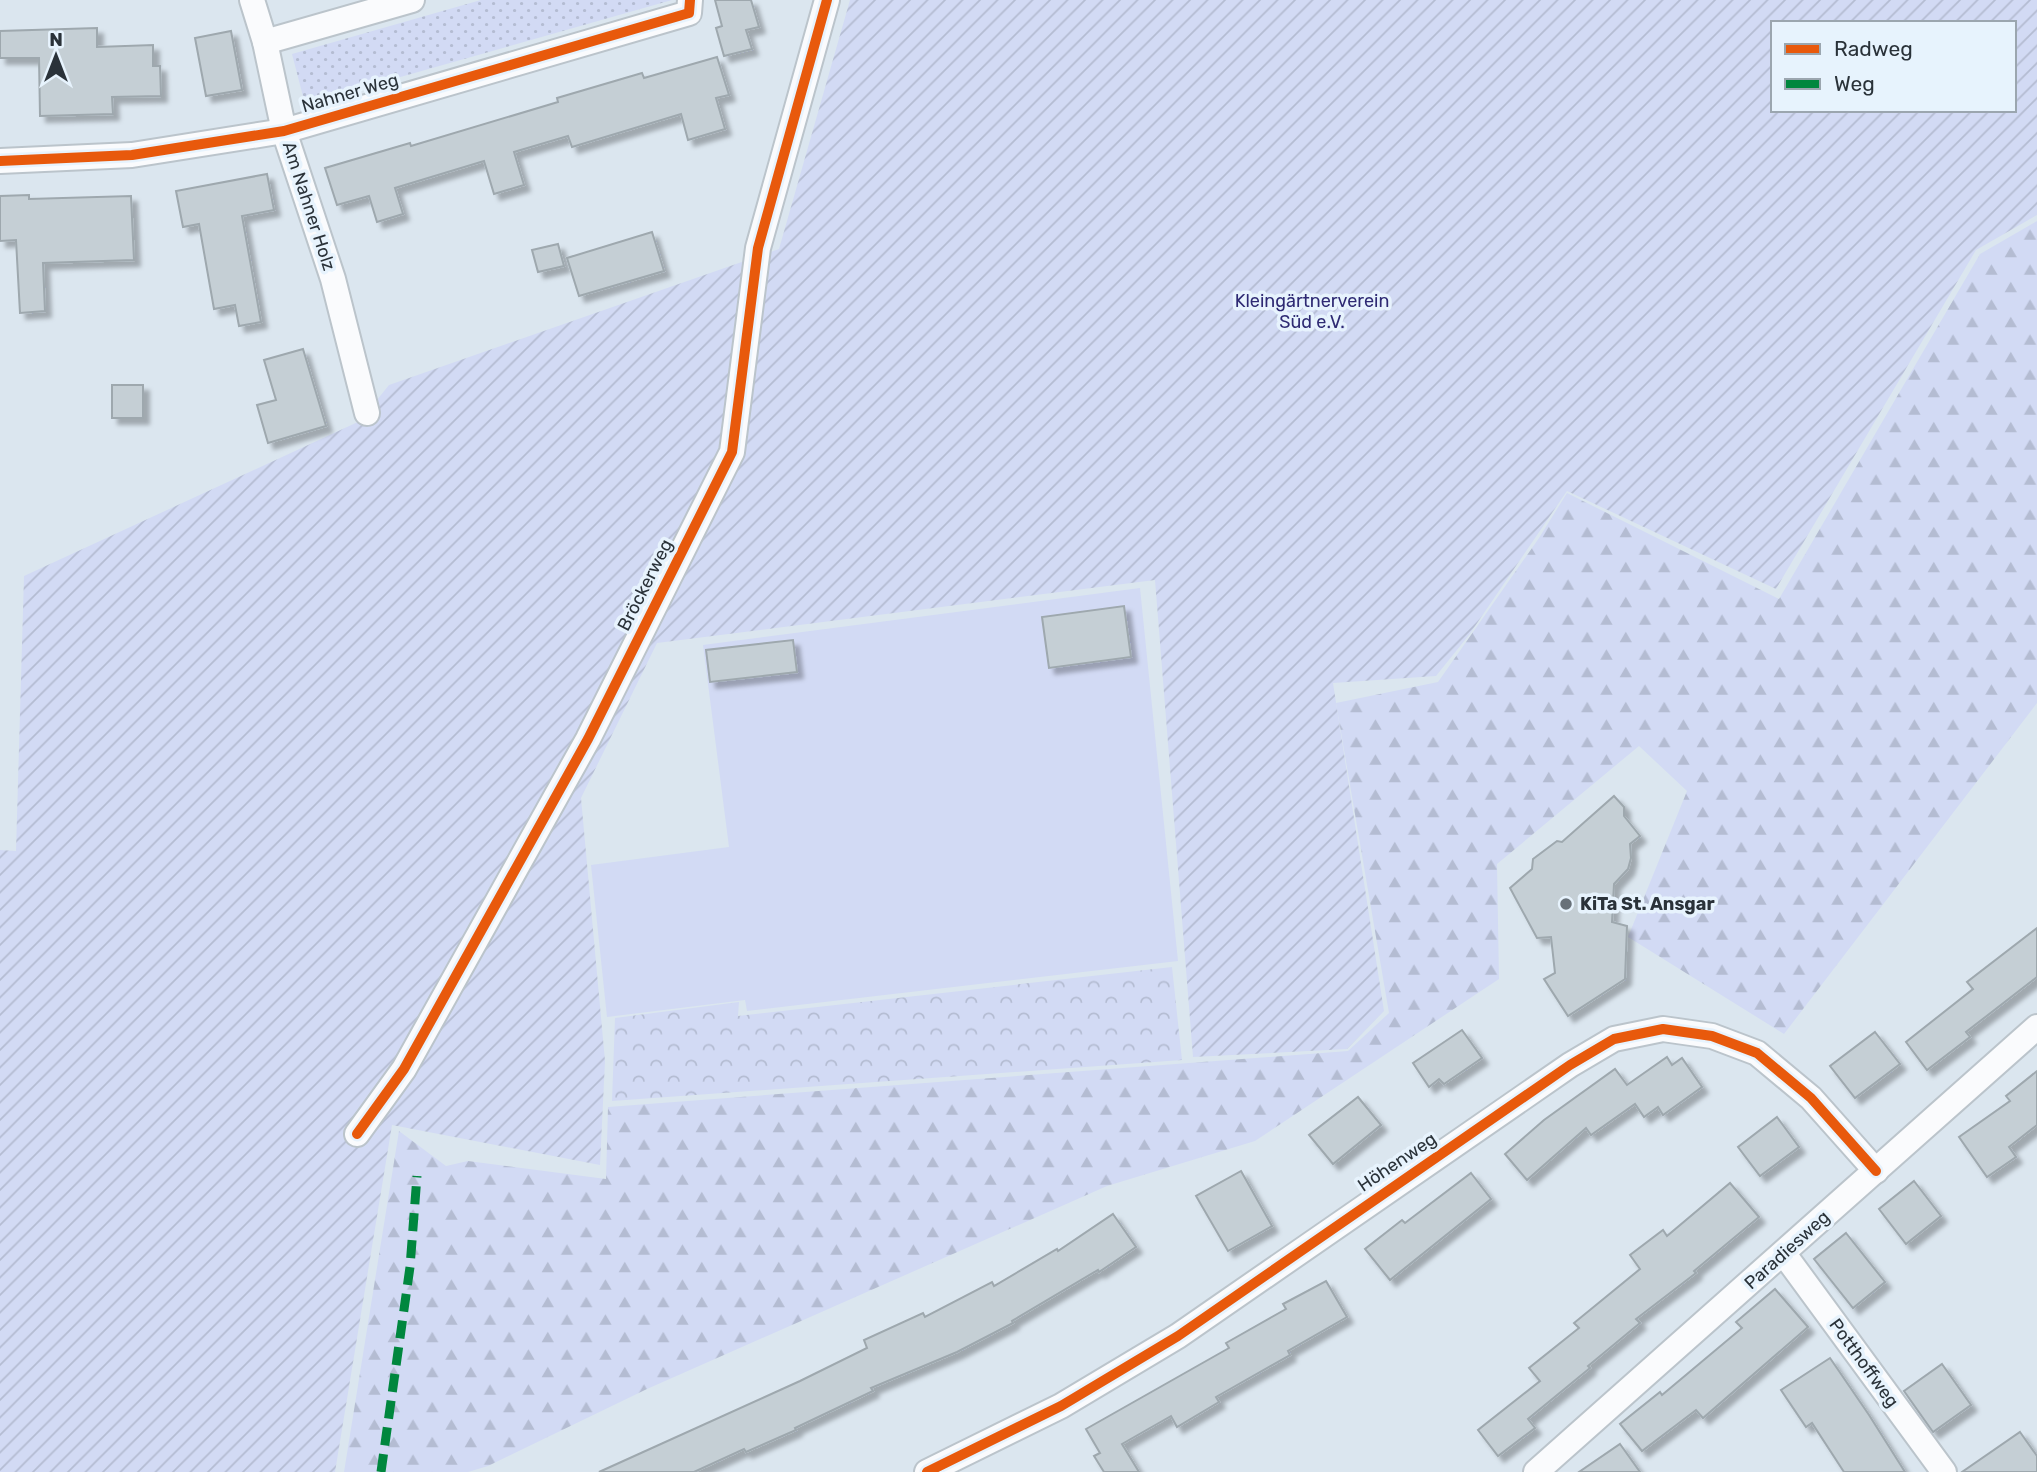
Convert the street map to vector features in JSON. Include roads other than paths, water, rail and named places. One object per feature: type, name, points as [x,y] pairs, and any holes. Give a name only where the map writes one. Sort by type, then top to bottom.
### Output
[{"type":"street","name":"Am Nahner Holz","points":[[252,0],[265,42],[284,131],[333,279],[367,413]]},
{"type":"street","points":[[265,42],[412,0]]},
{"type":"street","name":"Nahner Weg","points":[[0,161],[132,155],[284,131],[689,13],[690,0]]},
{"type":"street","name":"Bröckerweg","points":[[357,1134],[404,1069],[582,750],[732,452],[758,248],[827,0]]},
{"type":"street","name":"Paradiesweg","points":[[1536,1472],[2037,1027]]},
{"type":"street","name":"Höhenweg","points":[[928,1472],[1061,1406],[1178,1336],[1570,1065],[1614,1039],[1663,1029],[1712,1036],[1757,1053],[1811,1098],[1876,1171]]},
{"type":"street","name":"Potthoffweg","points":[[1784,1254],[1944,1472]]},
{"type":"place","name":"KiTa St. Ansgar","points":[[1566,904]]},
{"type":"park label","name":"Kleingärtnerverein Süd e.V.","points":[[1312,311]]}]
